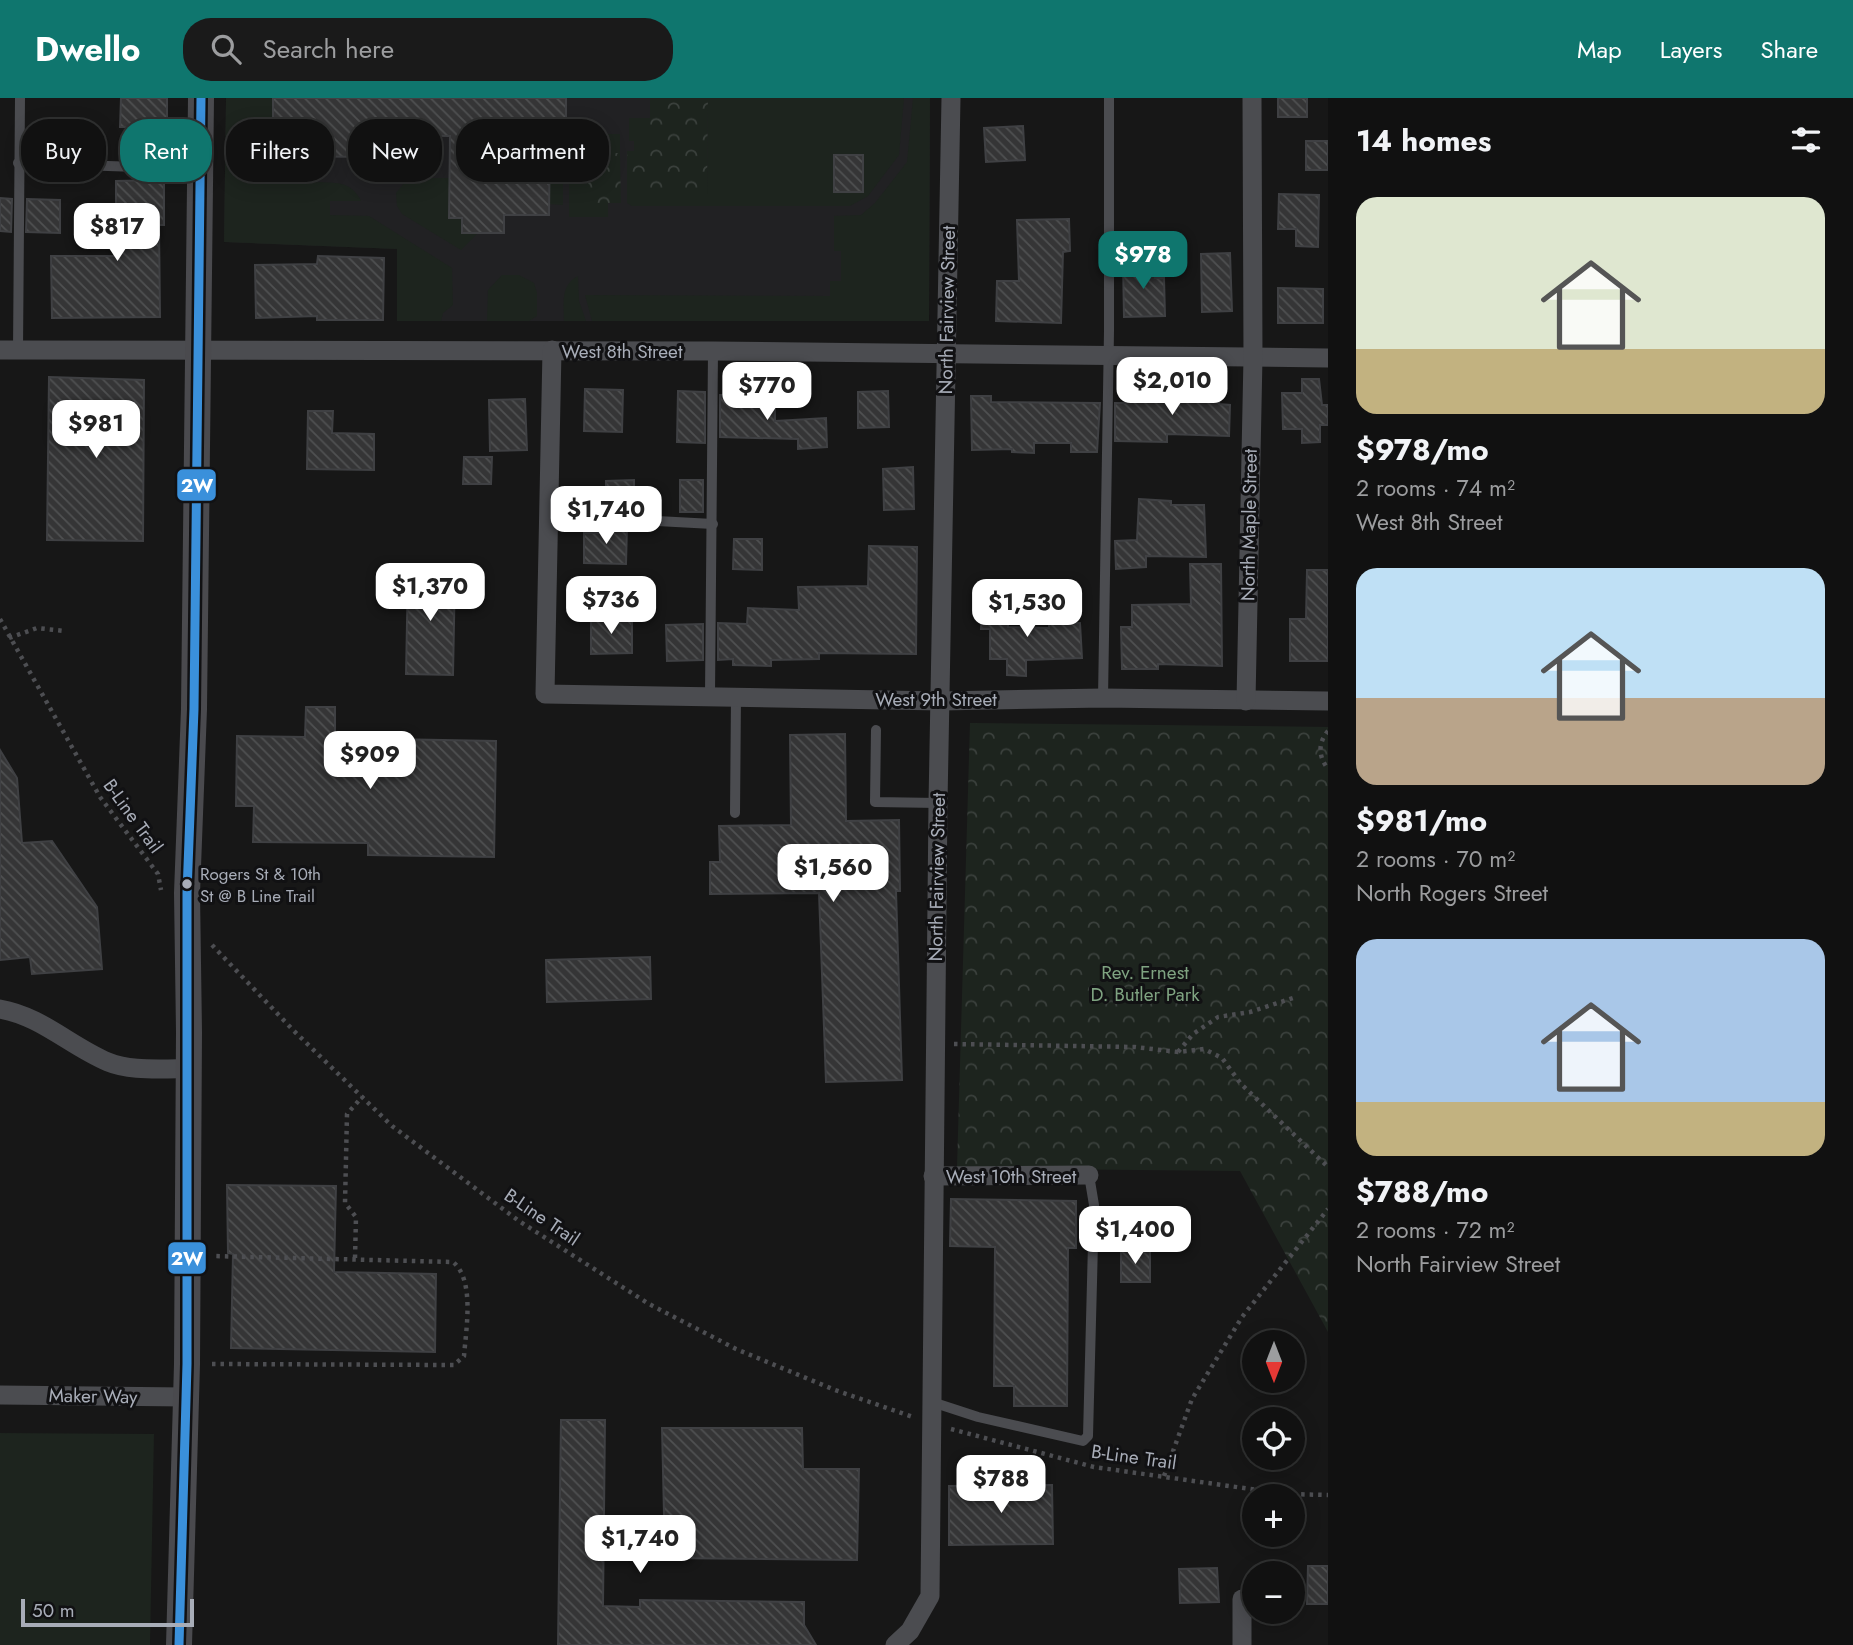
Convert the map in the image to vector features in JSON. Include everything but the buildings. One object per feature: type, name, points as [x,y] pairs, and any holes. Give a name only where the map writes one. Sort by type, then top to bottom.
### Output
[{"type":"street","points":[[200,119],[201,98]]},
{"type":"street","name":"North Fairview Street","points":[[895,1645],[910,1631],[930,1596],[938,803],[951,98]]},
{"type":"street","name":"North Maple Street","points":[[1245,701],[1253,356],[1252,98]]},
{"type":"street","points":[[179,1645],[186,1397],[189,1069],[186,939],[194,709],[198,182]]},
{"type":"street","name":"West 8th Street","points":[[9,350],[552,350],[1328,358]]},
{"type":"street","points":[[548,519],[552,350]]},
{"type":"street","name":"West 9th Street","points":[[548,519],[545,694],[736,695],[941,701],[1103,698],[1328,701]]},
{"type":"street","points":[[0,1009],[30,1017],[106,1061],[121,1066],[189,1069]]},
{"type":"street","name":"West 10th Street","points":[[933,1176],[1089,1175]]},
{"type":"street","name":"Maker Way","points":[[0,1395],[186,1397]]},
{"type":"street","points":[[1242,1624],[1242,1645]]},
{"type":"lane","points":[[9,350],[20,98]]},
{"type":"lane","points":[[1103,698],[1110,98]]},
{"type":"lane","points":[[18,163],[120,166]]},
{"type":"lane","points":[[710,695],[713,351]]},
{"type":"lane","points":[[548,519],[564,516],[713,524]]},
{"type":"lane","points":[[735,813],[736,695]]},
{"type":"lane","points":[[876,730],[875,802],[938,803]]},
{"type":"lane","points":[[0,1002],[0,1009]]},
{"type":"lane","points":[[932,1402],[978,1417],[1083,1441],[1088,1436],[1094,1205],[1089,1175]]},
{"type":"path","name":"B-Line Trail","points":[[0,619],[100,797],[158,874],[162,898]]},
{"type":"path","points":[[9,638],[37,628],[64,631]]},
{"type":"path","points":[[1328,731],[1320,743],[1322,758],[1328,769]]},
{"type":"path","name":"B-Line Trail","points":[[186,939],[208,942],[220,950],[293,1031],[392,1126],[519,1221],[649,1304],[748,1354],[835,1391],[932,1424],[1059,1459],[1286,1494],[1328,1495]]},
{"type":"path","points":[[1178,1052],[1208,1022],[1293,998]]},
{"type":"path","points":[[935,1045],[1135,1047],[1178,1052],[1204,1049],[1222,1058],[1241,1084],[1328,1167]]},
{"type":"path","points":[[355,1258],[356,1217],[345,1203],[346,1114],[362,1097]]},
{"type":"path","points":[[1164,1476],[1192,1399],[1242,1317],[1328,1209]]},
{"type":"path","points":[[212,1364],[454,1366],[464,1356],[465,1280],[461,1268],[442,1259],[213,1256]]},
{"type":"shaded area","points":[[226,98],[930,98],[929,321],[397,321],[398,249],[224,242]]},
{"type":"green space","points":[[226,98],[273,98],[273,119],[226,119],[226,182],[313,182],[347,186],[361,201],[330,201],[330,215],[369,216],[452,268],[453,305],[443,313],[441,321],[397,321],[397,249],[224,242]]},
{"type":"green space","points":[[650,98],[708,98],[707,194],[648,194],[647,183],[627,183],[627,151],[650,151]]},
{"type":"green space","points":[[708,98],[904,98],[899,155],[868,196],[850,206],[632,206],[627,203],[627,183],[648,183],[648,194],[707,194]],"holes":[[[834,155],[863,155],[863,192],[834,192]]]},
{"type":"green space","points":[[913,98],[930,98],[929,321],[592,321],[585,295],[830,296],[830,281],[841,281],[841,251],[834,251],[834,216],[861,215],[875,203],[907,162]]},
{"type":"green space","points":[[629,118],[650,118],[650,151],[634,151],[634,141],[629,141]]},
{"type":"green space","points":[[609,134],[620,134],[620,153],[609,153]]},
{"type":"green space","points":[[609,153],[620,153],[621,203],[588,203],[588,182],[609,182]]},
{"type":"green space","points":[[442,178],[450,178],[449,218],[462,218],[462,233],[478,233],[461,250],[402,214],[397,206],[396,193],[405,182],[442,182]]},
{"type":"green space","points":[[549,182],[563,182],[563,205],[549,204]]},
{"type":"green space","points":[[569,183],[588,183],[588,203],[608,203],[608,217],[569,217]]},
{"type":"green space","points":[[502,275],[519,275],[534,283],[537,316],[529,321],[487,321],[488,290]]},
{"type":"green space","points":[[578,276],[579,301],[586,321],[564,321],[566,290],[568,284]]},
{"type":"green space","name":"Rev. Ernest D. Butler Park","points":[[970,723],[1328,727],[1328,1332],[1240,1171],[957,1168]]},
{"type":"green space","points":[[0,1433],[154,1434],[150,1645],[0,1645]]},
{"type":"transit line","name":"2W","points":[[179,1645],[187,1364],[187,893],[194,709],[201,98]]},
{"type":"place","name":"Rogers St & 10th St @ B Line Trail","points":[[187,884]]}]
